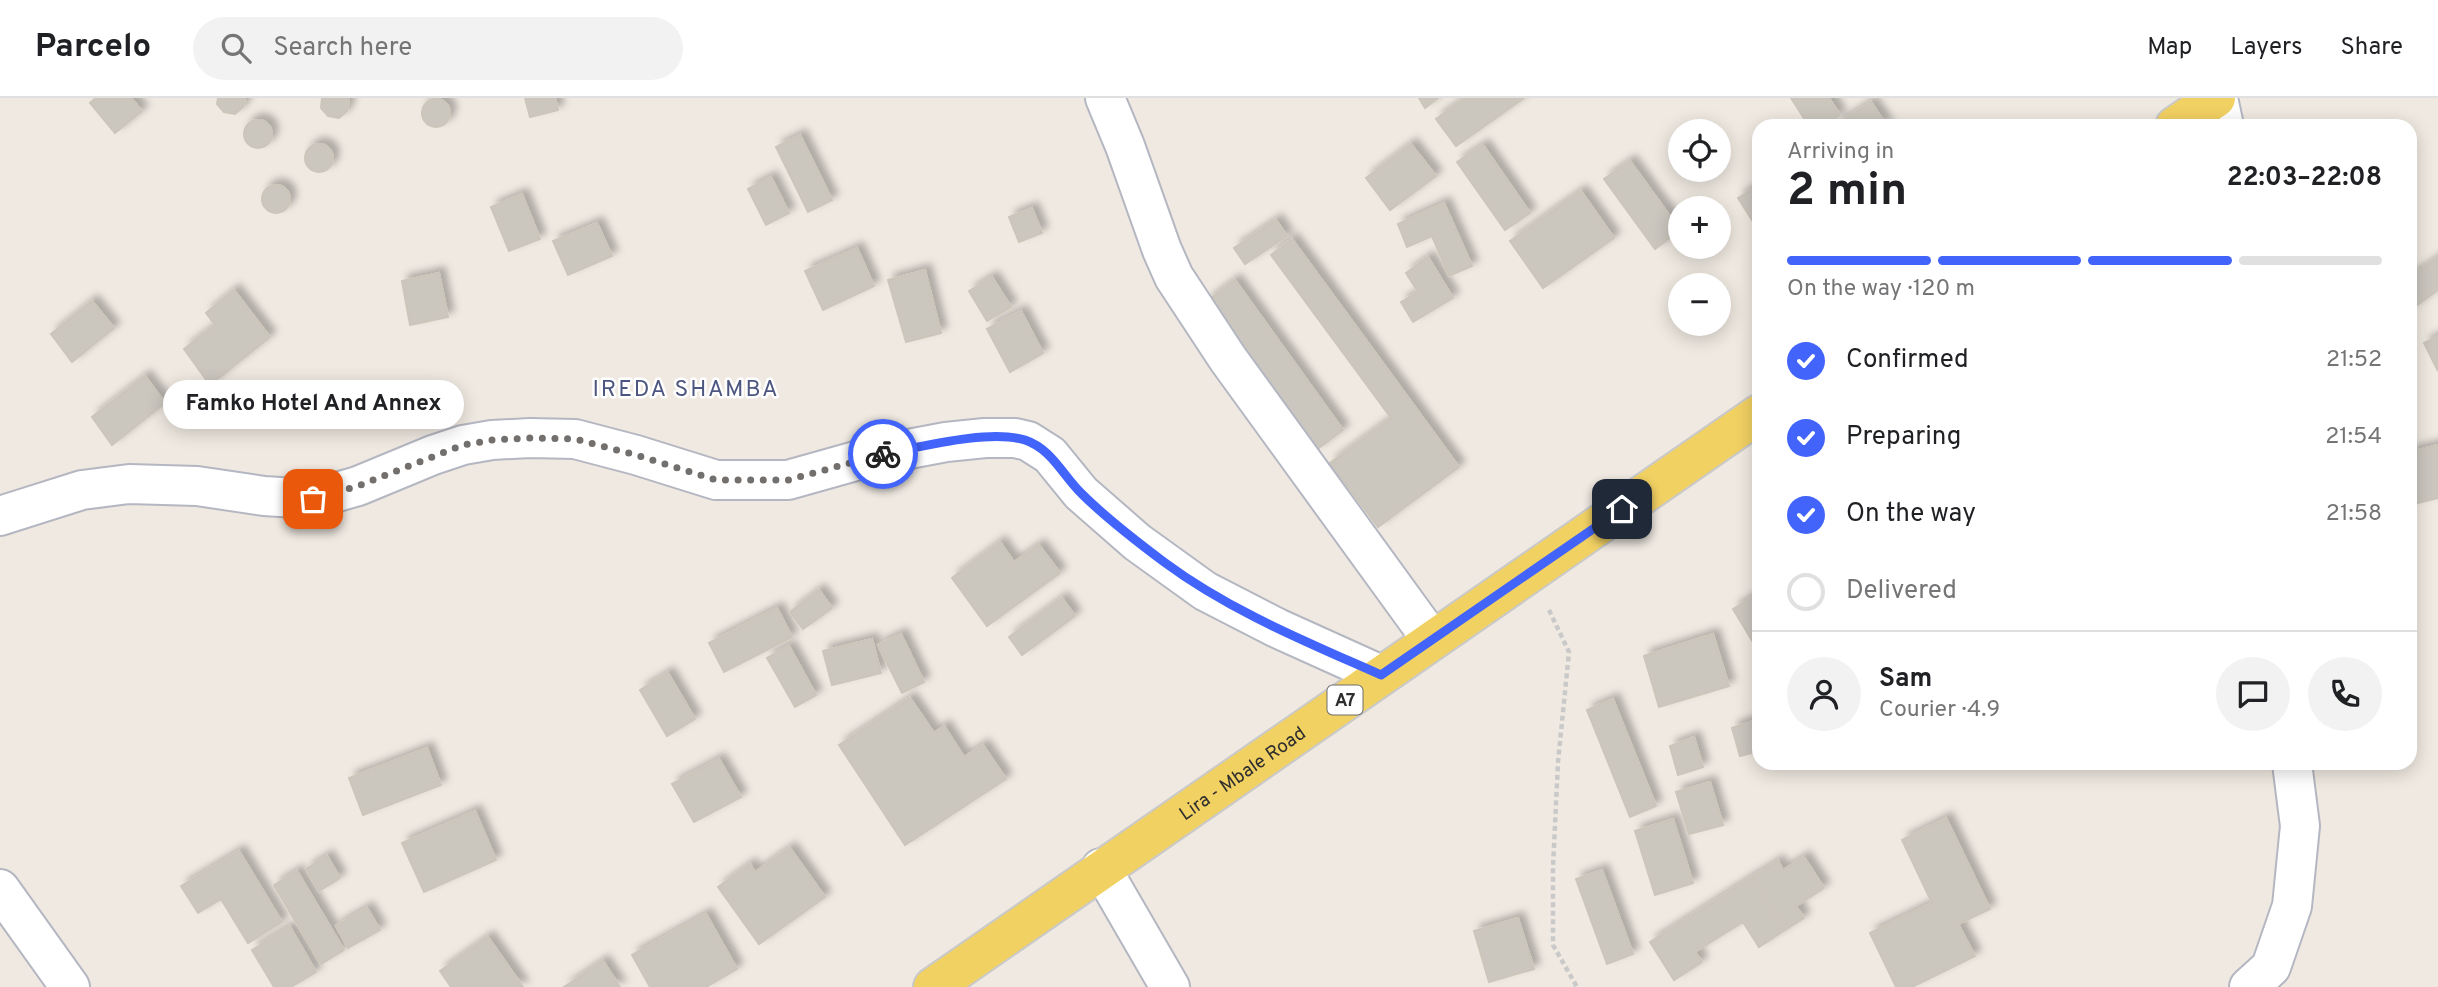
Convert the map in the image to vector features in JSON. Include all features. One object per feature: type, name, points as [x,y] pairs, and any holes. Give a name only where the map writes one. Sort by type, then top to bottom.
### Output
[{"type":"main road","points":[[2186,119],[2217,98]]},
{"type":"main road","name":"Lira - Mbale Road","points":[[933,987],[1752,419]]},
{"type":"street","points":[[1105,98],[1174,277],[1228,359],[1432,640]]},
{"type":"street","points":[[2217,98],[2222,119]]},
{"type":"street","points":[[0,516],[82,490],[129,485],[197,486],[264,496],[313,499],[358,486],[443,452],[492,440],[575,439],[728,482],[788,480],[877,455],[946,442],[1015,438],[1028,441],[1050,456],[1081,493],[1137,541],[1205,592],[1381,675]]},
{"type":"street","points":[[2249,987],[2271,967],[2292,906],[2300,826],[2293,770]]},
{"type":"street","points":[[1101,868],[1170,987]]},
{"type":"street","points":[[0,889],[70,987]]},
{"type":"street","points":[[2276,951],[2293,987]]},
{"type":"path","points":[[1531,572],[1569,652],[1558,762],[1553,867],[1553,944],[1577,987]]},
{"type":"building","points":[[96,98],[131,98],[142,111],[115,133],[90,103]]},
{"type":"building","points":[[218,98],[245,98],[243,107],[235,114],[224,112],[217,104]]},
{"type":"building","points":[[322,98],[347,98],[347,111],[339,118],[328,116],[321,108]]},
{"type":"building","points":[[525,98],[555,98],[558,110],[530,117]]},
{"type":"building","points":[[1419,98],[1438,98],[1425,108]]},
{"type":"building","points":[[1465,98],[1524,98],[1456,146],[1436,119]]},
{"type":"building","points":[[1791,98],[1829,98],[1840,115],[1833,119],[1804,119]]},
{"type":"building","points":[[436,99],[446,103],[450,113],[446,123],[436,127],[426,123],[422,113],[426,103]]},
{"type":"building","points":[[1871,102],[1882,119],[1845,119]]},
{"type":"building","points":[[258,120],[268,124],[272,134],[268,144],[258,148],[248,144],[244,134],[248,124]]},
{"type":"building","points":[[800,135],[832,200],[808,212],[776,147]]},
{"type":"building","points":[[319,144],[329,148],[333,158],[329,168],[319,172],[309,168],[305,158],[309,148]]},
{"type":"building","points":[[1411,144],[1436,176],[1390,210],[1366,178]]},
{"type":"building","points":[[1483,145],[1530,213],[1505,230],[1457,162]]},
{"type":"building","points":[[1630,161],[1668,213],[1668,239],[1655,249],[1604,179]]},
{"type":"building","points":[[771,177],[789,213],[766,225],[748,189]]},
{"type":"building","points":[[276,185],[286,189],[290,199],[286,209],[276,213],[266,209],[262,199],[266,189]]},
{"type":"building","points":[[1752,189],[1752,220],[1738,198]]},
{"type":"building","points":[[1581,191],[1614,238],[1543,288],[1510,241]]},
{"type":"building","points":[[522,194],[540,239],[509,251],[491,207]]},
{"type":"building","points":[[1444,203],[1472,266],[1449,276],[1432,236],[1407,247],[1398,224]]},
{"type":"building","points":[[1032,208],[1042,233],[1019,242],[1009,217]]},
{"type":"building","points":[[1276,220],[1287,236],[1245,264],[1234,248]]},
{"type":"building","points":[[597,223],[612,256],[568,275],[553,241]]},
{"type":"building","points":[[1292,239],[1459,467],[1378,527],[1330,463],[1391,418],[1271,255]]},
{"type":"building","points":[[857,248],[874,286],[823,310],[805,271]]},
{"type":"building","points":[[1428,257],[1453,298],[1413,322],[1401,302],[1418,292],[1406,273]]},
{"type":"building","points":[[2437,258],[2438,290],[2417,305],[2417,272]]},
{"type":"building","points":[[925,270],[941,333],[906,342],[888,280]]},
{"type":"building","points":[[439,273],[448,317],[410,325],[402,281]]},
{"type":"building","points":[[992,277],[1011,307],[987,321],[969,291]]},
{"type":"building","points":[[1235,280],[1343,430],[1316,450],[1207,301]]},
{"type":"building","points":[[234,290],[270,337],[210,385],[184,349],[215,325],[206,313]]},
{"type":"building","points":[[92,301],[114,328],[72,362],[51,334]]},
{"type":"building","points":[[1021,311],[1043,353],[1010,372],[987,329]]},
{"type":"building","points":[[2438,336],[2438,371],[2424,343]]},
{"type":"building","points":[[145,376],[165,403],[112,445],[92,417]]},
{"type":"building","points":[[2438,445],[2438,498],[2417,503],[2417,450]]},
{"type":"building","points":[[1000,542],[1014,562],[1039,545],[1060,573],[987,626],[952,578]]},
{"type":"building","points":[[819,590],[832,608],[803,629],[790,612]]},
{"type":"building","points":[[1752,597],[1752,640],[1733,609]]},
{"type":"building","points":[[1062,598],[1075,616],[1022,655],[1009,637]]},
{"type":"building","points":[[777,608],[792,637],[724,672],[709,643]]},
{"type":"building","points":[[901,634],[924,682],[902,693],[878,645]]},
{"type":"building","points":[[1713,634],[1729,686],[1659,707],[1644,656]]},
{"type":"building","points":[[872,639],[881,673],[832,685],[823,651]]},
{"type":"building","points":[[789,646],[816,695],[795,707],[767,658]]},
{"type":"building","points":[[668,673],[695,719],[667,736],[640,690]]},
{"type":"building","points":[[910,698],[934,733],[944,726],[964,757],[983,745],[1006,779],[905,845],[839,745]]},
{"type":"building","points":[[1613,699],[1656,806],[1630,817],[1587,710]]},
{"type":"building","points":[[1752,721],[1752,753],[1740,756],[1732,728]]},
{"type":"building","points":[[1694,737],[1703,767],[1678,775],[1670,746]]},
{"type":"building","points":[[427,748],[441,785],[363,815],[349,778]]},
{"type":"building","points":[[719,759],[741,797],[694,822],[672,784]]},
{"type":"building","points":[[1710,782],[1723,825],[1689,834],[1676,792]]},
{"type":"building","points":[[475,811],[496,860],[424,892],[402,843]]},
{"type":"building","points":[[1946,818],[1990,909],[1958,924],[1975,956],[1912,987],[1896,987],[1870,933],[1932,903],[1902,840]]},
{"type":"building","points":[[1673,819],[1693,883],[1655,895],[1635,831]]},
{"type":"building","points":[[790,848],[825,897],[759,944],[718,887],[750,864],[755,872]]},
{"type":"building","points":[[239,851],[282,922],[248,943],[221,899],[198,913],[181,886]]},
{"type":"building","points":[[327,856],[340,878],[319,891],[306,869]]},
{"type":"building","points":[[1804,857],[1824,888],[1796,906],[1804,918],[1785,930],[1752,877],[1778,861],[1783,870]]},
{"type":"building","points":[[1602,870],[1633,954],[1607,964],[1576,879]]},
{"type":"building","points":[[297,871],[344,950],[321,964],[274,885]]},
{"type":"building","points":[[1752,877],[1785,930],[1759,947],[1743,922],[1695,952],[1702,962],[1674,980],[1650,942]]},
{"type":"building","points":[[367,908],[380,930],[348,948],[336,926]]},
{"type":"building","points":[[706,914],[737,969],[706,987],[650,987],[632,955]]},
{"type":"building","points":[[1518,918],[1534,969],[1489,982],[1474,931]]},
{"type":"building","points":[[290,927],[316,972],[291,987],[274,987],[252,950]]},
{"type":"building","points":[[488,937],[523,987],[451,987],[440,971]]},
{"type":"building","points":[[603,961],[620,987],[564,987]]},
{"type":"way so far","points":[[313,499],[358,486],[463,445],[492,440],[575,439],[728,482],[788,480],[883,454]]},
{"type":"place","name":"Famko Hotel And Annex","points":[[313,499]]},
{"type":"district","name":"IREDA SHAMBA","points":[[686,388]]},
{"type":"route","points":[[883,454],[985,438],[1028,441],[1050,456],[1081,493],[1137,541],[1205,592],[1381,675],[1622,509]]}]
